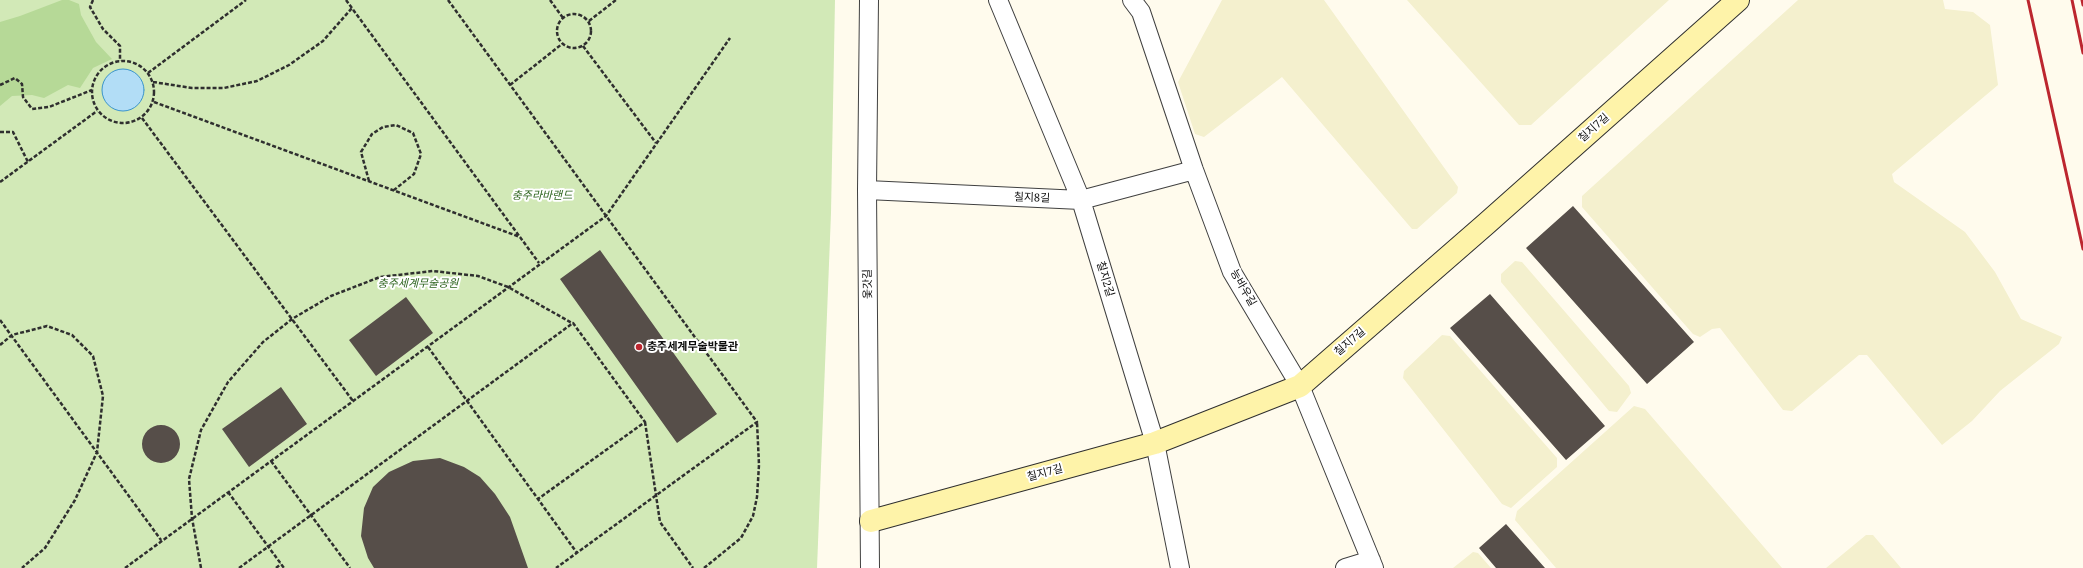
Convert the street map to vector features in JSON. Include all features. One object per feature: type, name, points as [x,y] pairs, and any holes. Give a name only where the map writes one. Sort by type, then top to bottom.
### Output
[{"type":"street","name":"옻갓길","points":[[869,0],[867,190],[871,521],[870,568]]},
{"type":"street","name":"칠지2길","points":[[998,0],[1081,200],[1155,443],[1180,568]]},
{"type":"street","name":"능바우길","points":[[1132,0],[1141,12],[1194,170],[1232,272],[1300,386],[1372,564]]},
{"type":"street","name":"칠지7길","points":[[871,521],[1155,443],[1300,386],[1486,224],[1738,0]]},
{"type":"street","name":"칠지8길","points":[[867,190],[1081,200],[1194,170]]},
{"type":"street","points":[[1345,568],[1372,564]]},
{"type":"path","points":[[93,0],[90,7],[103,29],[120,46],[120,61]]},
{"type":"path","points":[[148,73],[246,0]]},
{"type":"path","points":[[346,0],[540,263]]},
{"type":"path","points":[[448,0],[756,422],[760,465],[758,497],[753,516],[741,538],[704,568]]},
{"type":"path","points":[[550,0],[563,18]]},
{"type":"path","points":[[589,21],[616,0]]},
{"type":"path","points":[[153,82],[192,88],[224,88],[257,81],[289,65],[323,41],[352,8]]},
{"type":"path","points":[[574,14],[579,15],[589,21],[592,32],[588,43],[583,46],[572,49],[562,44],[558,39],[557,28],[563,18],[574,14]]},
{"type":"path","points":[[125,568],[161,540],[606,216],[730,38]]},
{"type":"path","points":[[510,85],[562,44]]},
{"type":"path","points":[[583,46],[656,143]]},
{"type":"path","points":[[120,61],[131,62],[141,66],[148,73],[153,82],[155,92],[154,102],[149,111],[142,118],[133,122],[118,123],[104,118],[97,111],[93,101],[92,90],[94,79],[101,70],[110,64],[120,61]]},
{"type":"path","points":[[0,85],[15,78],[22,84],[23,97],[32,109],[49,108],[92,90]]},
{"type":"path","points":[[154,102],[520,237]]},
{"type":"path","points":[[0,182],[97,111]]},
{"type":"path","points":[[142,118],[353,401]]},
{"type":"path","points":[[368,181],[361,152],[372,134],[383,127],[396,125],[413,134],[421,154],[414,174],[393,190]]},
{"type":"path","points":[[0,132],[13,132],[28,162]]},
{"type":"path","points":[[201,568],[192,518],[189,479],[201,430],[228,382],[263,342],[292,319],[331,296],[380,277],[433,271],[478,276],[508,287],[573,323],[645,422],[660,522],[693,568]]},
{"type":"path","points":[[0,320],[161,540]]},
{"type":"path","points":[[239,568],[573,323]]},
{"type":"path","points":[[0,345],[12,335],[47,326],[72,335],[94,356],[103,396],[96,452],[75,500],[45,548],[22,568]]},
{"type":"path","points":[[428,347],[577,552]]},
{"type":"path","points":[[538,499],[645,422]]},
{"type":"path","points":[[556,568],[756,422]]},
{"type":"path","points":[[271,461],[350,568]]},
{"type":"path","points":[[228,492],[284,568]]},
{"type":"path","points":[[276,568],[281,564]]},
{"type":"shaded area","points":[[1222,0],[1324,0],[1458,187],[1457,193],[1417,229],[1412,229],[1282,77],[1204,137],[1195,134],[1178,82]]},
{"type":"shaded area","points":[[1407,0],[1669,0],[1531,125],[1519,125]]},
{"type":"shaded area","points":[[1798,0],[1943,0],[1945,9],[1973,12],[1990,25],[1998,85],[1892,174],[1894,182],[1965,232],[1995,272],[2021,319],[2062,337],[2059,344],[2000,391],[1972,421],[1942,445],[1867,355],[1859,355],[1792,411],[1783,410],[1720,328],[1712,329],[1700,337],[1693,334],[1582,207],[1582,196]]},
{"type":"shaded area","points":[[1515,261],[1522,262],[1629,386],[1631,393],[1617,412],[1609,411],[1501,282],[1501,274]]},
{"type":"shaded area","points":[[1442,335],[1450,336],[1557,458],[1557,467],[1511,508],[1502,504],[1403,378],[1404,371]]},
{"type":"shaded area","points":[[1634,406],[1645,409],[1782,568],[1556,568],[1515,520],[1517,511]]},
{"type":"shaded area","points":[[1866,535],[1873,535],[1901,568],[1826,568]]},
{"type":"shaded area","points":[[1473,552],[1478,553],[1491,568],[1453,568]]},
{"type":"green space","name":"충주세계무술공원","points":[[0,0],[835,0],[831,213],[817,568],[0,568]]},
{"type":"green space","points":[[62,0],[69,0],[79,4],[81,15],[96,42],[112,59],[93,68],[80,88],[68,85],[44,98],[32,95],[12,96],[0,106],[0,22]]},
{"type":"water","points":[[119,69],[127,69],[135,72],[141,78],[144,90],[141,102],[135,108],[127,111],[119,111],[111,108],[105,102],[102,94],[102,86],[105,78],[111,72]]},
{"type":"building","points":[[1573,206],[1694,342],[1647,384],[1526,248]]},
{"type":"building","name":"충주세계무술박물관","points":[[600,250],[717,414],[677,443],[560,279]]},
{"type":"building","points":[[1490,294],[1605,426],[1566,460],[1450,328]]},
{"type":"building","points":[[406,297],[433,333],[376,376],[349,340]]},
{"type":"building","points":[[281,387],[307,424],[249,467],[222,429]]},
{"type":"building","points":[[157,425],[165,425],[175,430],[179,437],[179,451],[175,458],[165,463],[157,463],[147,458],[145,455],[142,448],[142,440],[147,430],[150,428]]},
{"type":"building","points":[[440,458],[464,467],[480,477],[495,494],[510,517],[528,568],[374,568],[368,558],[361,536],[364,508],[373,487],[389,472],[413,461]]},
{"type":"building","points":[[1506,524],[1545,568],[1496,568],[1479,548]]},
{"type":"railway","points":[[2028,0],[2083,249]]},
{"type":"railway","points":[[2072,0],[2083,53]]},
{"type":"railway","points":[[2082,0],[2083,5]]},
{"type":"place","name":"충주세계무술박물관","points":[[639,347]]},
{"type":"park label","name":"충주라바랜드","points":[[542,196]]}]
